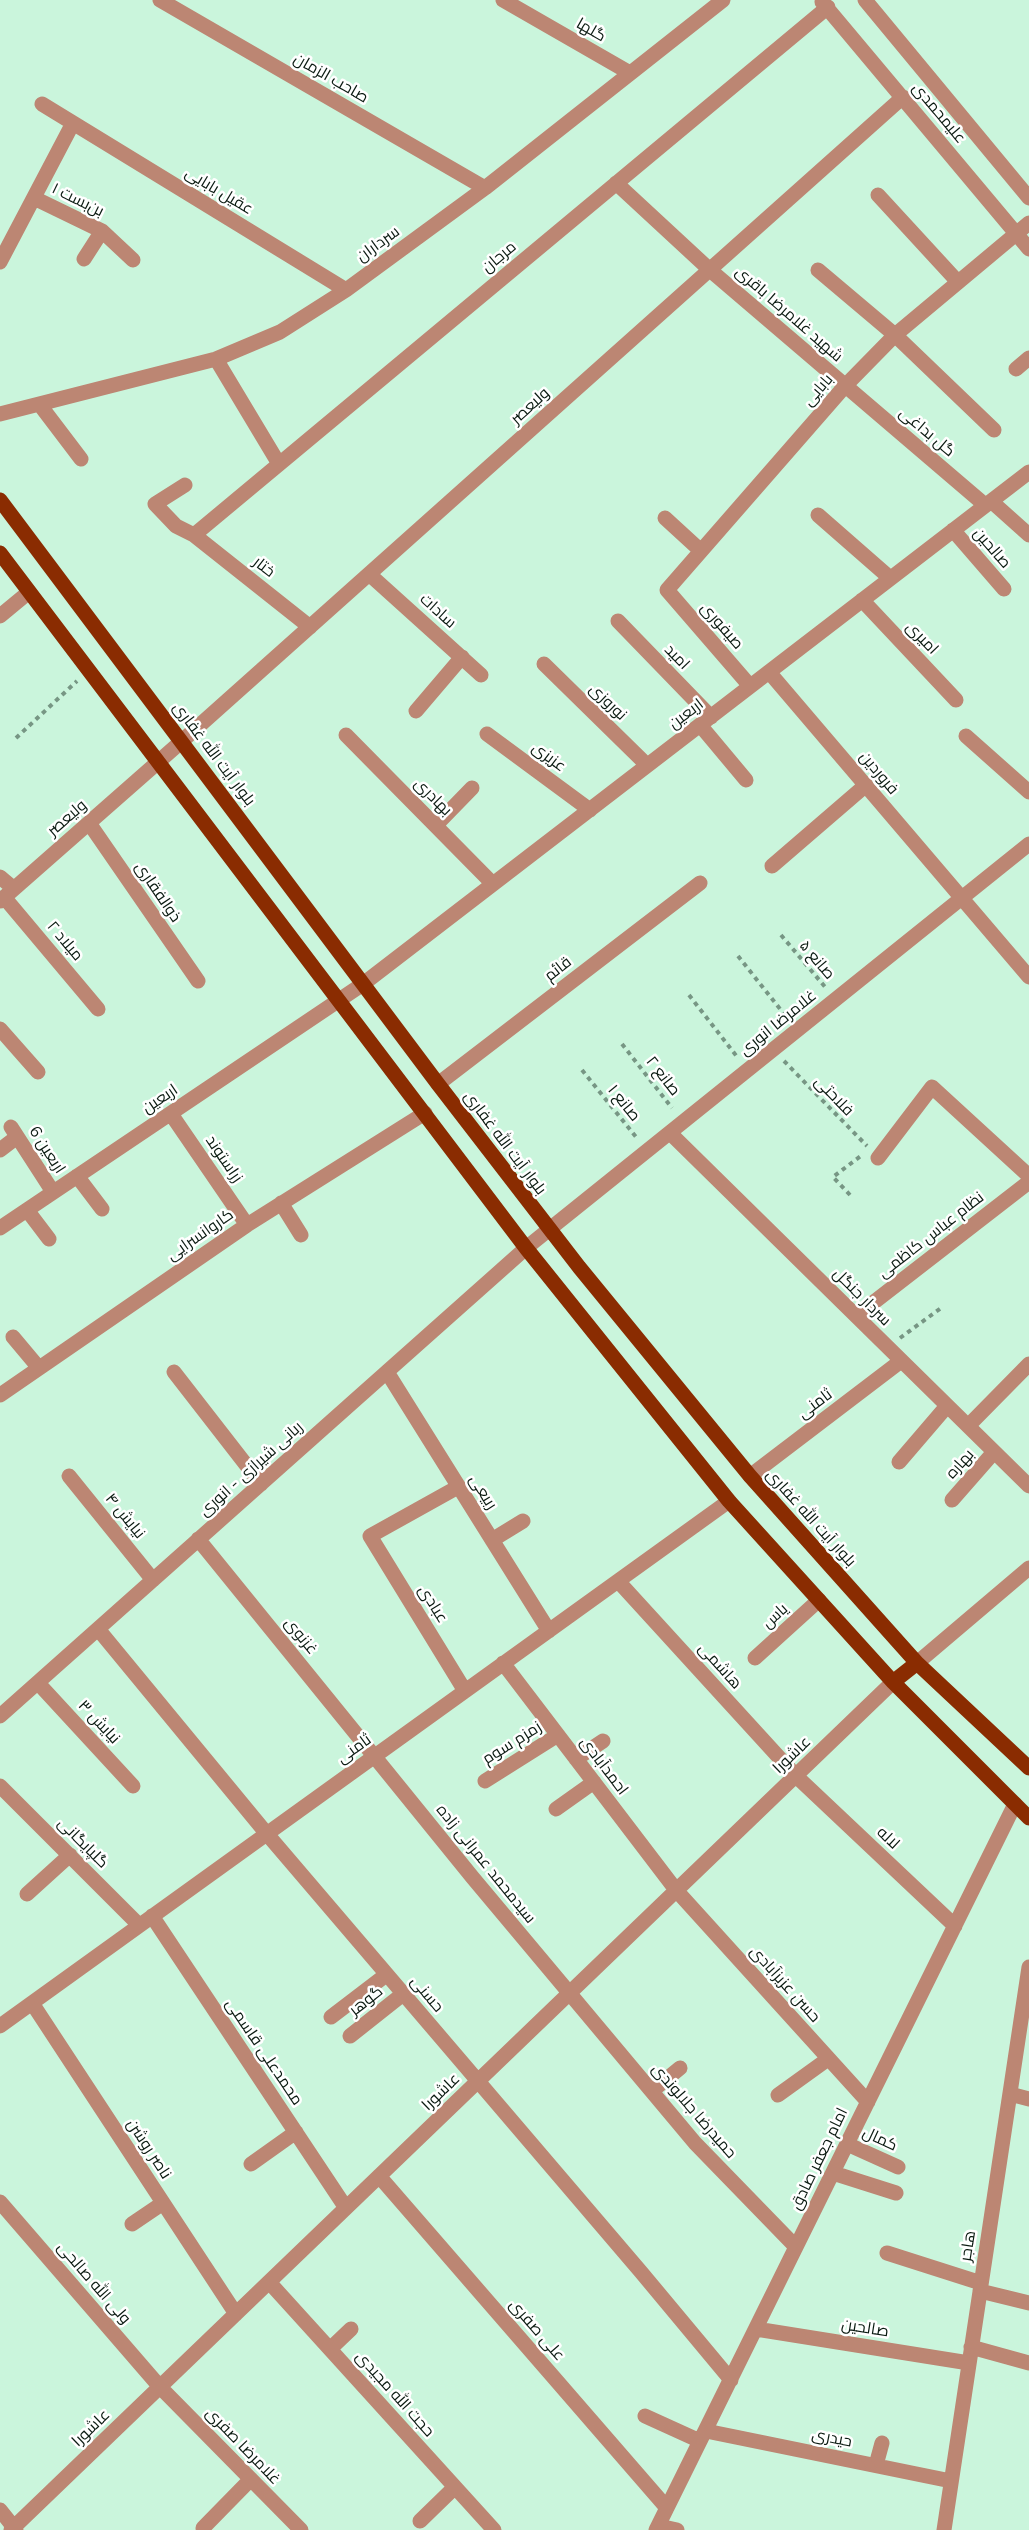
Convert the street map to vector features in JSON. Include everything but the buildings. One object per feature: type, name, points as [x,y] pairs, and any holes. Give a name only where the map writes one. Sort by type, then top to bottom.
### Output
[{"type":"main road","name":"بلوار آیت الله غفاری","points":[[0,500],[550,1230],[750,1476],[917,1663],[1029,1768]]},
{"type":"main road","points":[[0,554],[526,1248],[729,1501],[893,1682],[1029,1818]]},
{"type":"main road","points":[[893,1682],[917,1663]]},
{"type":"street","name":"صاحب الزمان","points":[[160,0],[485,188]]},
{"type":"street","name":"گلها","points":[[503,0],[630,73]]},
{"type":"street","name":"سرداران","points":[[0,414],[216,359],[280,332],[346,290],[485,188],[723,0]]},
{"type":"street","name":"علیمحمدی","points":[[865,0],[1029,198]]},
{"type":"street","name":"علیمحمدی","points":[[824,3],[1029,249]]},
{"type":"street","name":"مرجان","points":[[194,535],[615,183],[824,3]]},
{"type":"street","name":"ولیعصر","points":[[6,895],[182,741],[903,97]]},
{"type":"street","name":"عقیل بابایی","points":[[42,104],[346,290]]},
{"type":"street","points":[[0,259],[73,123]]},
{"type":"street","name":"شهید غلامرضا باقری","points":[[615,183],[710,270],[845,386]]},
{"type":"street","points":[[878,195],[958,282]]},
{"type":"street","name":"بن‌بست ۱","points":[[34,198],[102,231],[133,260]]},
{"type":"street","name":"بابایی","points":[[668,590],[845,386],[895,335],[1029,223]]},
{"type":"street","points":[[84,259],[102,231]]},
{"type":"street","points":[[818,270],[895,335],[994,430]]},
{"type":"street","points":[[1016,369],[1029,358]]},
{"type":"street","points":[[216,359],[279,464]]},
{"type":"street","name":"گل بداغی","points":[[845,386],[1029,536]]},
{"type":"street","points":[[40,405],[81,459]]},
{"type":"street","name":"اربعین","points":[[0,1228],[363,984],[1029,472]]},
{"type":"street","name":"ختار","points":[[186,484],[155,504],[176,526],[194,535],[310,627]]},
{"type":"street","points":[[818,515],[890,578]]},
{"type":"street","points":[[665,518],[701,552]]},
{"type":"street","name":"صالحین","points":[[953,530],[1004,590]]},
{"type":"street","name":"سادات","points":[[369,574],[482,675]]},
{"type":"street","name":"صیفوری","points":[[668,590],[750,686]]},
{"type":"street","points":[[0,616],[29,592]]},
{"type":"street","name":"امیری","points":[[862,600],[956,700]]},
{"type":"street","name":"امید","points":[[618,621],[706,721],[746,780]]},
{"type":"street","points":[[416,711],[462,657]]},
{"type":"street","name":"نوروزی","points":[[544,664],[647,765]]},
{"type":"street","name":"فروردین","points":[[769,672],[1029,977]]},
{"type":"street","name":"عزیزی","points":[[487,734],[590,810]]},
{"type":"street","name":"بهادری","points":[[346,735],[493,884]]},
{"type":"street","points":[[966,736],[1029,792]]},
{"type":"street","points":[[772,866],[866,785]]},
{"type":"street","points":[[435,825],[472,788]]},
{"type":"street","name":"ذوالفقاری","points":[[89,823],[198,981]]},
{"type":"street","name":"غلامرضا انوری","points":[[526,1248],[1029,844]]},
{"type":"street","name":"میلاد ۲","points":[[0,876],[6,895],[98,1009]]},
{"type":"street","name":"قائم","points":[[438,1084],[700,883]]},
{"type":"street","points":[[0,1029],[38,1072]]},
{"type":"street","points":[[874,1154],[932,1087],[1029,1176]]},
{"type":"street","name":"کاروانسرایی","points":[[0,1395],[247,1225],[425,1113]]},
{"type":"street","name":"زراستوند","points":[[171,1114],[247,1225]]},
{"type":"street","name":"اربعین 6","points":[[0,1150],[14,1132],[53,1192]]},
{"type":"street","name":"سردار جنگل","points":[[670,1133],[1029,1486]]},
{"type":"street","points":[[77,1176],[102,1209]]},
{"type":"street","name":"نظام عباس کاظمی","points":[[856,1316],[1029,1182]]},
{"type":"street","points":[[281,1203],[301,1235]]},
{"type":"street","points":[[27,1210],[49,1239]]},
{"type":"street","name":"ربانی شیرازی - انوری","points":[[0,1716],[526,1248]]},
{"type":"street","points":[[13,1337],[39,1368]]},
{"type":"street","name":"ثامنی","points":[[750,1476],[902,1361]]},
{"type":"street","points":[[968,1426],[1029,1364]]},
{"type":"street","points":[[174,1372],[261,1484]]},
{"type":"street","name":"ربیعی","points":[[387,1372],[549,1630]]},
{"type":"street","points":[[899,1462],[947,1406]]},
{"type":"street","name":"بهاره","points":[[952,1500],[994,1452]]},
{"type":"street","name":"نیایش ۴","points":[[69,1476],[153,1580]]},
{"type":"street","name":"عبادی","points":[[458,1487],[370,1536],[465,1691]]},
{"type":"street","name":"ثامنی","points":[[0,2026],[729,1501]]},
{"type":"street","points":[[492,1540],[522,1521]]},
{"type":"street","name":"غزنوی","points":[[198,1539],[375,1756]]},
{"type":"street","points":[[917,1663],[1029,1568]]},
{"type":"street","name":"هاشمی","points":[[618,1581],[796,1776]]},
{"type":"street","name":"یاس","points":[[755,1658],[819,1600]]},
{"type":"street","name":"حسنی","points":[[98,1629],[267,1834],[731,2380]]},
{"type":"street","name":"احمدآبادی","points":[[503,1663],[676,1890]]},
{"type":"street","name":"عاشورا","points":[[14,2529],[893,1682]]},
{"type":"street","name":"نیایش ۳","points":[[38,1683],[133,1786]]},
{"type":"street","name":"زمزم سوم","points":[[485,1781],[558,1735]]},
{"type":"street","points":[[576,1759],[603,1741]]},
{"type":"street","name":"سیدمحمد عمرانی زاده","points":[[375,1756],[473,1878],[570,1993]]},
{"type":"street","name":"لاله","points":[[796,1776],[955,1926]]},
{"type":"street","points":[[556,1809],[594,1782]]},
{"type":"street","name":"گلپایگانی","points":[[0,1786],[139,1925]]},
{"type":"street","name":"امام جعفر صادق","points":[[658,2528],[1015,1804]]},
{"type":"street","points":[[27,1894],[70,1855]]},
{"type":"street","name":"حسن عزیزآبادی","points":[[676,1890],[868,2102]]},
{"type":"street","name":"محمدعلی قاسمی","points":[[152,1916],[346,2208]]},
{"type":"street","name":"هاجر","points":[[944,2530],[1010,2094],[1024,2040],[1029,1967]]},
{"type":"street","points":[[331,2017],[386,1975]]},
{"type":"street","name":"حمیدرضا جلالوندی","points":[[570,1993],[695,2143],[796,2247]]},
{"type":"street","name":"گوهر","points":[[350,2036],[403,1994]]},
{"type":"street","name":"ناصر روشن","points":[[32,2003],[236,2314]]},
{"type":"street","points":[[778,2095],[828,2059]]},
{"type":"street","points":[[652,2091],[680,2068]]},
{"type":"street","points":[[1010,2094],[1029,2099]]},
{"type":"street","points":[[251,2164],[296,2132]]},
{"type":"street","name":"کمال","points":[[847,2144],[898,2168]]},
{"type":"street","points":[[833,2173],[896,2193]]},
{"type":"street","name":"علی صفری","points":[[379,2176],[668,2508]]},
{"type":"street","name":"ولی الله صالحی","points":[[0,2202],[160,2387]]},
{"type":"street","points":[[132,2224],[163,2203]]},
{"type":"street","points":[[887,2253],[1029,2303]]},
{"type":"street","name":"حجت الله مجیدی","points":[[269,2282],[494,2530]]},
{"type":"street","points":[[330,2349],[351,2329]]},
{"type":"street","name":"صالحین","points":[[756,2329],[969,2363]]},
{"type":"street","points":[[972,2347],[1029,2363]]},
{"type":"street","name":"غلامرضا صفری","points":[[160,2387],[299,2530]]},
{"type":"street","name":"حیدری","points":[[645,2416],[703,2436],[876,2465],[951,2481]]},
{"type":"street","points":[[876,2465],[882,2443]]},
{"type":"street","points":[[203,2528],[251,2479]]},
{"type":"street","points":[[420,2521],[455,2487]]},
{"type":"street","points":[[0,2510],[14,2529]]},
{"type":"street","points":[[658,2528],[677,2530]]},
{"type":"path","points":[[16,738],[88,670]]},
{"type":"path","name":"صانع ۵","points":[[781,935],[836,1000]]},
{"type":"path","points":[[738,956],[797,1031]]},
{"type":"path","points":[[689,994],[748,1071]]},
{"type":"path","name":"صانع ۲","points":[[622,1044],[684,1123]]},
{"type":"path","name":"فلاحتی","points":[[773,1050],[874,1154]]},
{"type":"path","name":"صانع ۱","points":[[582,1070],[648,1152]]},
{"type":"path","points":[[850,1195],[833,1177],[874,1154]]},
{"type":"path","points":[[888,1347],[941,1308]]}]
